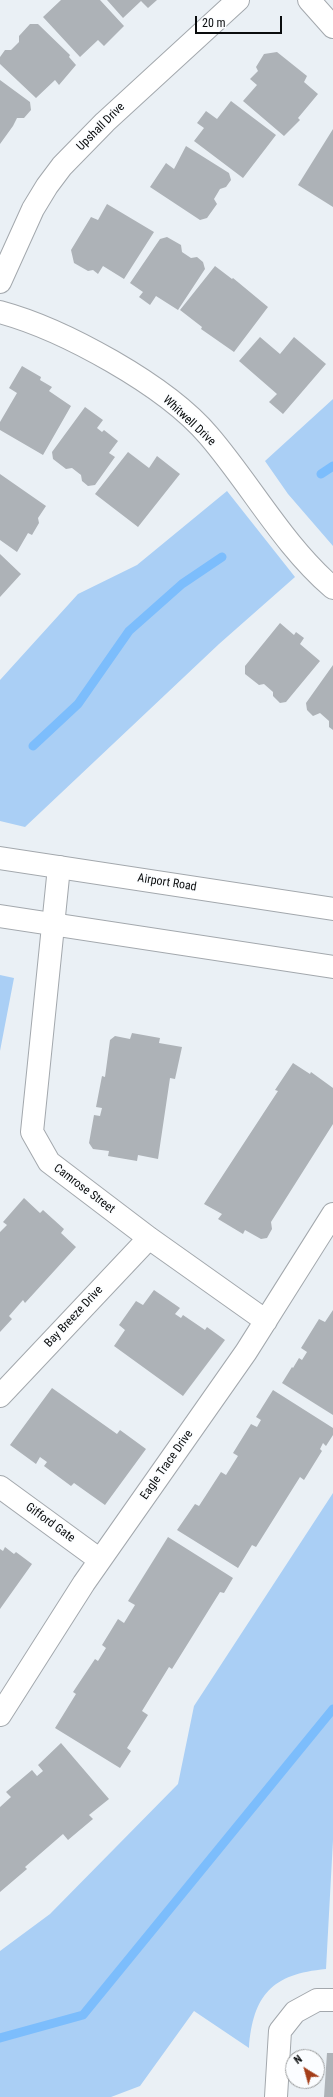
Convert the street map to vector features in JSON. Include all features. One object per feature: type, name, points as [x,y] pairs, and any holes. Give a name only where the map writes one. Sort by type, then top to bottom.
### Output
[{"type":"street","name":"Upshall Drive","points":[[0,282],[33,209],[47,186],[62,166],[104,122],[238,0]]},
{"type":"street","points":[[309,0],[333,27]]},
{"type":"street","name":"Whitwell Drive","points":[[0,312],[58,333],[106,358],[146,383],[177,406],[208,434],[274,522],[308,563],[333,588]]},
{"type":"street","name":"Airport Road","points":[[0,858],[333,909]]},
{"type":"street","name":"Camrose Street","points":[[59,867],[32,1132],[49,1162],[149,1238],[266,1321]]},
{"type":"street","points":[[0,916],[333,967]]},
{"type":"street","name":"Eagle Trace Drive","points":[[0,1715],[100,1560],[226,1382],[333,1214]]},
{"type":"street","name":"Bay Breeze Drive","points":[[0,1396],[149,1238]]},
{"type":"street","name":"Gifford Gate","points":[[0,1487],[100,1560]]},
{"type":"street","points":[[276,2097],[280,2031],[295,2012],[317,2000],[333,2000]]},
{"type":"shaded area","points":[[333,399],[333,546],[288,494],[265,461]]},
{"type":"shaded area","points":[[227,491],[295,577],[219,644],[25,827],[0,821],[0,680],[78,594],[137,565]]},
{"type":"shaded area","points":[[0,975],[14,978],[0,1051]]},
{"type":"shaded area","points":[[333,1493],[333,1840],[326,1969],[292,1976],[279,1982],[269,1990],[261,2001],[255,2014],[249,2048],[194,2011],[140,2086],[111,2097],[0,2097],[0,1951],[50,1914],[178,1784],[194,1706]]},
{"type":"building","points":[[61,0],[100,0],[124,26],[104,46],[98,40],[80,57],[43,17]]},
{"type":"building","points":[[107,0],[157,0],[148,8],[141,1],[123,18]]},
{"type":"building","points":[[30,24],[38,24],[70,55],[69,57],[76,65],[59,85],[55,80],[36,98],[0,64],[0,57],[5,50],[11,50],[19,42],[19,36]]},
{"type":"building","points":[[277,52],[307,76],[304,82],[318,94],[298,118],[300,120],[284,136],[243,101],[257,85],[250,79],[258,71],[256,67],[264,54]]},
{"type":"building","points":[[0,80],[30,102],[31,110],[24,118],[17,118],[0,144]]},
{"type":"building","points":[[231,101],[276,135],[243,178],[194,141],[204,128],[197,123],[206,111],[217,119]]},
{"type":"building","points":[[333,129],[333,207],[298,185]]},
{"type":"building","points":[[186,146],[229,173],[231,180],[226,187],[220,189],[214,199],[217,204],[207,218],[200,220],[150,187],[166,163],[174,169]]},
{"type":"building","points":[[107,204],[154,232],[124,279],[103,266],[98,274],[93,270],[88,271],[74,263],[71,250],[91,217],[98,220]]},
{"type":"building","points":[[167,237],[181,245],[182,252],[191,258],[197,257],[203,262],[205,269],[178,310],[156,296],[150,305],[139,297],[143,292],[130,283],[160,239]]},
{"type":"building","points":[[215,266],[232,279],[233,278],[268,307],[234,352],[201,329],[202,327],[180,310]]},
{"type":"building","points":[[260,337],[280,354],[294,337],[326,364],[283,414],[269,402],[277,394],[239,361]]},
{"type":"building","points":[[22,366],[41,377],[40,380],[52,387],[49,391],[71,406],[43,455],[0,430],[0,422],[17,393],[9,388]]},
{"type":"building","points":[[85,407],[103,420],[97,428],[102,432],[104,430],[118,441],[109,453],[115,457],[95,485],[88,486],[82,481],[81,475],[72,468],[66,469],[53,459],[52,452]]},
{"type":"building","points":[[128,452],[149,468],[157,456],[180,474],[138,527],[95,494]]},
{"type":"building","points":[[0,474],[46,506],[38,518],[39,523],[32,535],[28,533],[17,552],[0,540]]},
{"type":"building","points":[[0,554],[21,574],[0,597]]},
{"type":"building","points":[[280,623],[294,635],[296,632],[304,638],[300,644],[320,661],[286,702],[280,703],[273,696],[273,692],[264,684],[259,685],[245,674],[245,666]]},
{"type":"building","points":[[333,665],[333,730],[329,727],[329,721],[320,713],[313,716],[307,710],[306,703]]},
{"type":"building","points":[[132,1033],[160,1038],[159,1043],[182,1047],[175,1079],[170,1078],[158,1159],[138,1155],[137,1161],[108,1156],[109,1151],[93,1149],[89,1143],[94,1115],[100,1116],[102,1108],[96,1107],[102,1076],[105,1077],[110,1040],[115,1036],[130,1039]]},
{"type":"building","points":[[293,1063],[310,1074],[311,1072],[333,1088],[333,1124],[271,1222],[272,1229],[267,1238],[261,1239],[245,1230],[243,1234],[218,1219],[222,1214],[204,1204],[278,1091],[275,1090]]},
{"type":"building","points":[[24,1198],[40,1213],[43,1210],[64,1229],[61,1233],[76,1247],[25,1303],[23,1300],[9,1316],[12,1319],[0,1332],[0,1232],[7,1225],[3,1222]]},
{"type":"building","points":[[154,1290],[180,1308],[175,1314],[181,1318],[183,1315],[205,1330],[207,1327],[225,1340],[183,1396],[114,1346],[125,1330],[119,1325],[136,1301],[143,1305]]},
{"type":"building","points":[[333,1310],[333,1415],[282,1383],[299,1358],[302,1360],[307,1352],[301,1348],[319,1319],[325,1322]]},
{"type":"building","points":[[52,1388],[117,1434],[120,1430],[146,1449],[105,1505],[74,1483],[71,1486],[44,1466],[47,1462],[40,1457],[36,1464],[10,1445]]},
{"type":"building","points":[[273,1390],[333,1428],[333,1435],[326,1446],[323,1443],[320,1449],[322,1451],[304,1480],[300,1477],[256,1547],[252,1545],[238,1568],[177,1530],[195,1504],[199,1506],[221,1472],[226,1475],[238,1456],[233,1453],[251,1424],[257,1427],[261,1420],[256,1417]]},
{"type":"building","points":[[168,1537],[233,1578],[224,1593],[220,1592],[172,1669],[169,1667],[142,1711],[148,1715],[127,1748],[131,1751],[120,1768],[55,1728],[76,1694],[73,1692],[95,1659],[98,1661],[106,1648],[102,1645],[118,1619],[124,1623],[135,1605],[128,1601]]},
{"type":"building","points":[[5,1547],[14,1554],[16,1552],[32,1564],[0,1609],[0,1549],[3,1551]]},
{"type":"building","points":[[61,1743],[109,1799],[89,1815],[93,1819],[68,1840],[63,1834],[25,1867],[27,1869],[0,1892],[0,1807],[11,1797],[6,1792],[32,1770],[37,1776],[43,1771],[38,1765]]},
{"type":"building","points":[[327,2053],[333,2053],[333,2097],[324,2097]]},
{"type":"waterway","points":[[321,474],[333,466]]},
{"type":"waterway","points":[[33,746],[78,704],[129,631],[182,584],[222,557]]},
{"type":"waterway","points":[[0,2038],[83,2015],[333,1709]]}]
